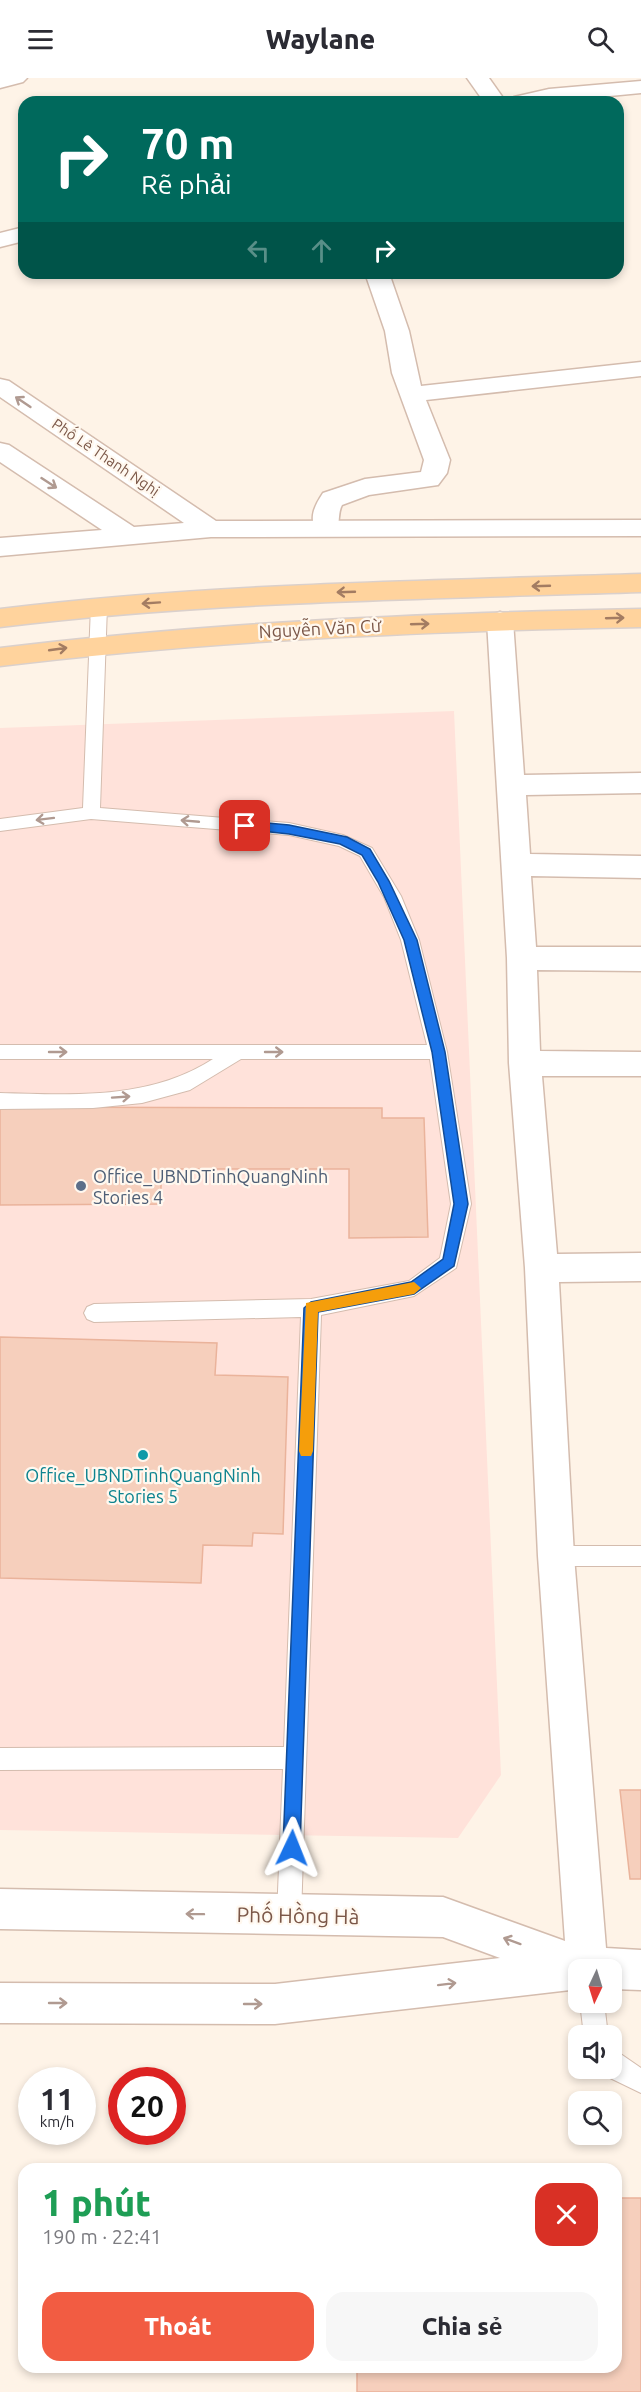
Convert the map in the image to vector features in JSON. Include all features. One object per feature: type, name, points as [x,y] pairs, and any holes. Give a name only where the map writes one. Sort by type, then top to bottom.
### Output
[{"type":"main road","name":"Nguyễn Văn Cừ","points":[[0,618],[99,606],[296,594],[641,583]]},
{"type":"main road","name":"Nguyễn Văn Cừ","points":[[0,657],[99,644],[307,628],[641,618]]},
{"type":"street","points":[[0,82],[16,78]]},
{"type":"street","points":[[478,78],[491,96]]},
{"type":"street","points":[[545,96],[641,87]]},
{"type":"street","points":[[0,240],[18,236]]},
{"type":"street","points":[[326,526],[326,510],[332,499],[365,487],[415,483],[429,479],[434,473],[437,460],[414,394],[404,373],[397,331],[379,279]]},
{"type":"street","points":[[414,394],[641,369]]},
{"type":"street","name":"Phố Lê Thanh Nghị","points":[[0,386],[211,529]]},
{"type":"street","points":[[0,451],[128,535]]},
{"type":"street","points":[[0,547],[211,529],[326,526],[641,528]]},
{"type":"street","points":[[500,621],[522,958],[525,1062],[542,1268],[556,1556],[586,1959]]},
{"type":"street","points":[[510,785],[641,783]]},
{"type":"street","points":[[516,865],[641,867]]},
{"type":"street","points":[[522,958],[641,959]]},
{"type":"street","points":[[525,1062],[641,1064]]},
{"type":"street","points":[[542,1268],[641,1267]]},
{"type":"street","name":"Phố Hồng Hà","points":[[0,1909],[443,1917],[568,1971]]},
{"type":"street","name":"Phố Hồng Hà","points":[[622,1974],[641,1970]]},
{"type":"street","name":"Phố Hồng Hà","points":[[0,2003],[275,2004],[568,1982]]},
{"type":"lane","points":[[91,813],[99,606]]},
{"type":"lane","points":[[0,825],[91,813],[289,830],[343,841],[366,852],[392,896],[410,940],[438,1052],[461,1204],[449,1262],[414,1288],[311,1308],[94,1312]]},
{"type":"lane","points":[[0,1052],[438,1052]]},
{"type":"lane","points":[[0,1101],[52,1101],[150,1095],[183,1085],[238,1052]]},
{"type":"lane","points":[[289,1916],[311,1308]]},
{"type":"lane","points":[[556,1556],[641,1556]]},
{"type":"lane","points":[[0,1759],[295,1758]]},
{"type":"lane","points":[[622,2071],[641,2081]]},
{"type":"shaded area","points":[[454,711],[501,1775],[458,1838],[0,1830],[0,728]]},
{"type":"building","name":"Office_UBNDTinhQuangNinh Stories 4","points":[[0,1107],[382,1108],[382,1118],[424,1118],[428,1237],[349,1238],[349,1169],[162,1169],[160,1204],[0,1205]]},
{"type":"building","name":"Office_UBNDTinhQuangNinh Stories 5","points":[[0,1337],[217,1343],[215,1375],[288,1377],[283,1534],[253,1533],[252,1546],[203,1545],[201,1583],[0,1578]]},
{"type":"building","points":[[620,1790],[641,1790],[641,1879],[630,1879]]},
{"type":"building","points":[[622,2198],[641,2198],[641,2392],[357,2392],[357,2373],[622,2373]]},
{"type":"slow traffic","points":[[306,1451],[311,1308],[414,1288]]},
{"type":"place","name":"Office_UBNDTinhQuangNinh Stories 4","points":[[81,1186]]},
{"type":"place","name":"Office_UBNDTinhQuangNinh Stories 5","points":[[143,1455]]},
{"type":"route","points":[[245,826],[289,830],[343,841],[366,852],[392,896],[410,940],[438,1052],[461,1204],[449,1262],[414,1288],[311,1308],[292,1848]]}]
